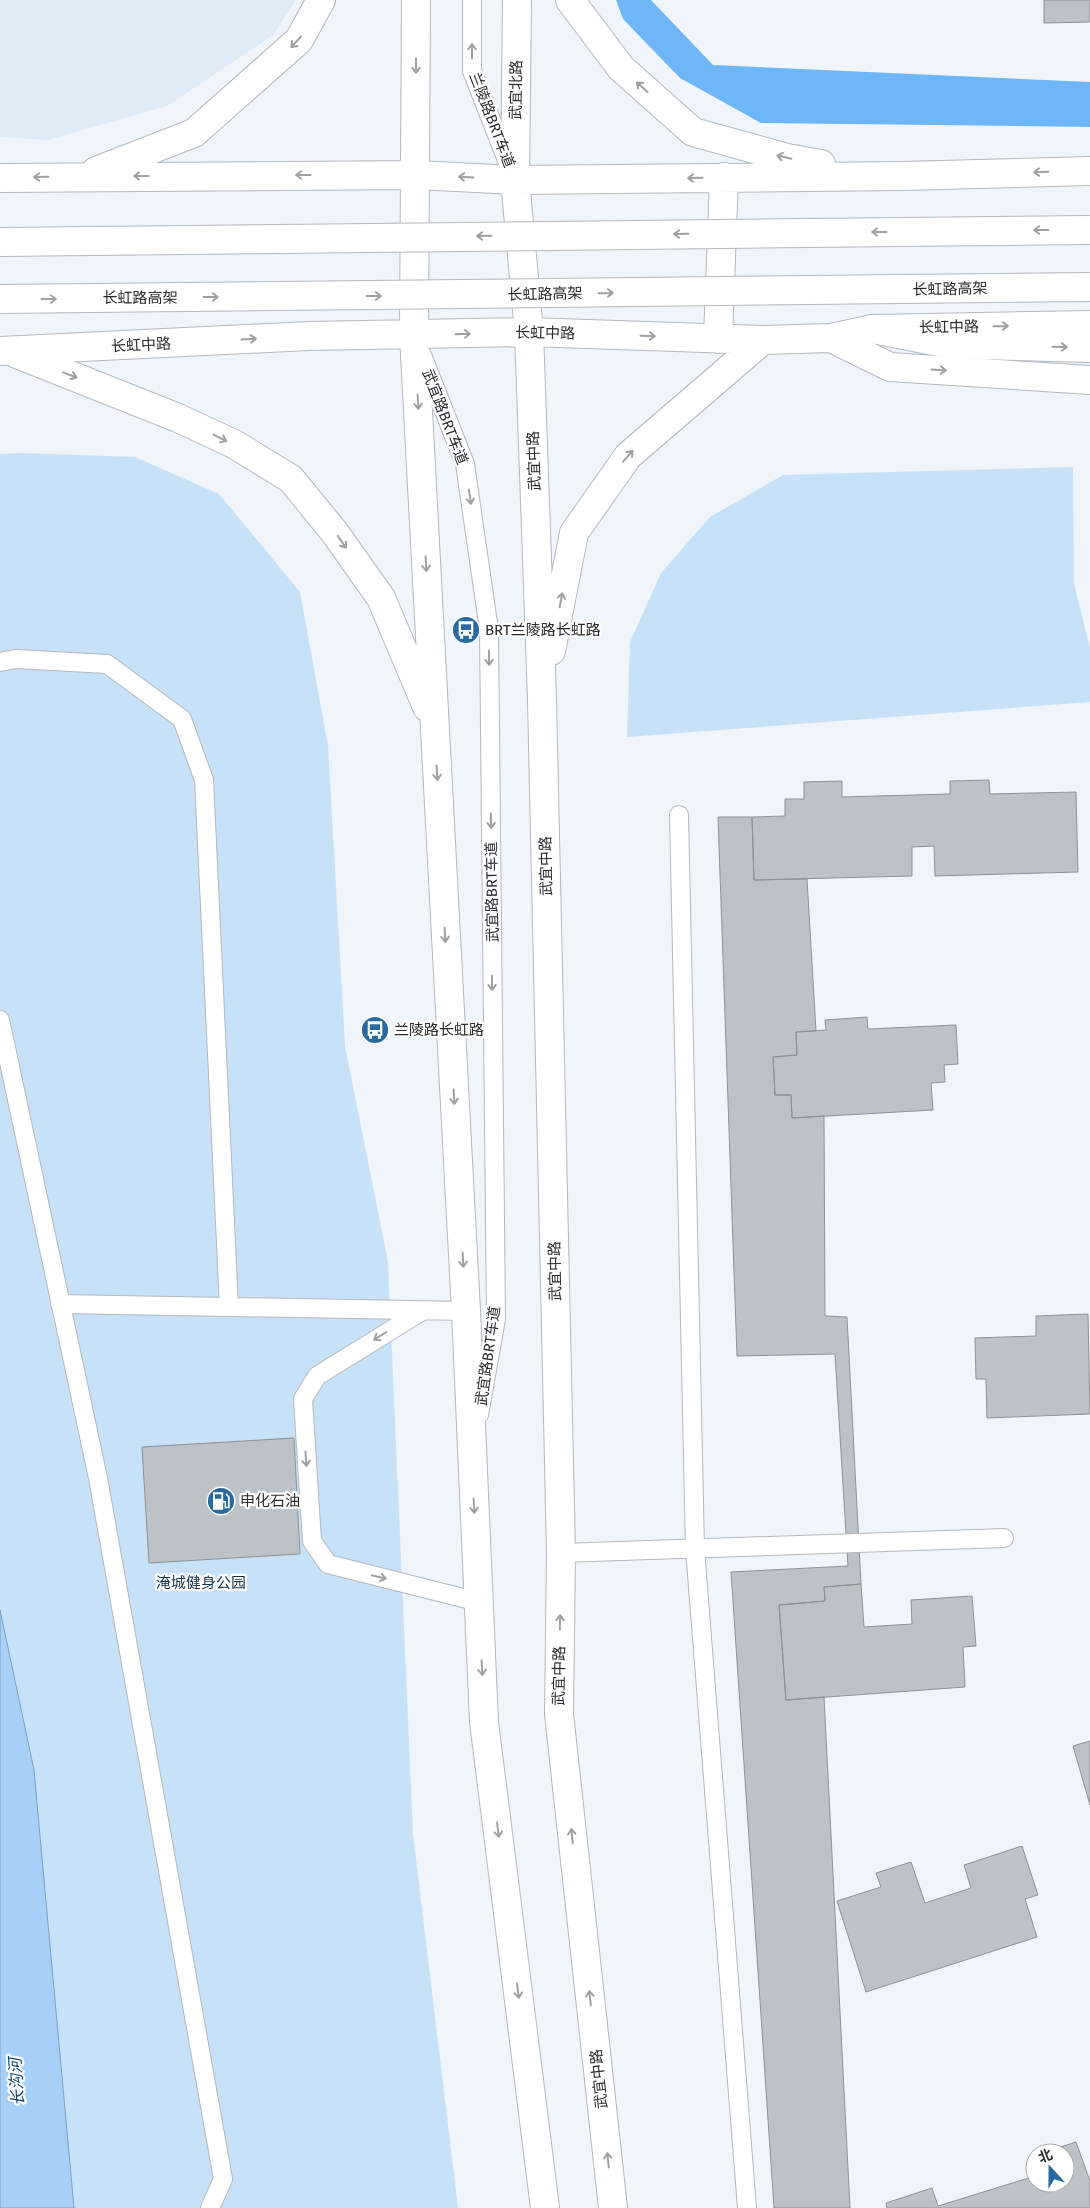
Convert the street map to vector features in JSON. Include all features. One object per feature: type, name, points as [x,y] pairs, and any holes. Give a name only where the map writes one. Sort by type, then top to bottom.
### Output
[{"type":"main road","points":[[82,176],[194,133],[299,40],[321,0]]},
{"type":"main road","points":[[416,0],[414,336],[466,1311],[484,1722],[545,2208]]},
{"type":"main road","name":"武宜北路","points":[[517,0],[515,180],[529,332]]},
{"type":"main road","points":[[570,0],[621,68],[693,132],[786,158],[902,176]]},
{"type":"main road","points":[[0,178],[416,175],[515,180],[902,176],[1090,171]]},
{"type":"main road","points":[[718,338],[724,177]]},
{"type":"main road","points":[[0,242],[1090,230]]},
{"type":"main road","name":"长虹路高架","points":[[0,299],[1090,287]]},
{"type":"main road","name":"长虹中路","points":[[4,351],[309,336],[414,336],[529,332],[763,340],[831,338],[873,329],[1090,325]]},
{"type":"main road","points":[[873,329],[949,344],[1090,348]]},
{"type":"main road","name":"武宜中路","points":[[529,332],[542,700],[561,1553],[559,1714],[613,2208]]},
{"type":"main road","points":[[831,338],[890,367],[1090,380]]},
{"type":"main road","points":[[542,700],[574,533],[628,456],[763,340]]},
{"type":"main road","points":[[4,351],[178,418],[234,444],[291,479],[335,533],[381,598],[435,724]]},
{"type":"lane","name":"兰陵路BRT车道","points":[[472,0],[472,71],[515,180]]},
{"type":"lane","name":"武宜路BRT车道","points":[[414,336],[465,464],[489,630],[496,1318],[472,1457]]},
{"type":"lane","points":[[0,662],[16,659],[107,664],[182,719],[204,780],[229,1308]]},
{"type":"lane","points":[[679,815],[695,1549],[747,2208]]},
{"type":"lane","points":[[0,1020],[98,1478],[223,2179],[210,2208]]},
{"type":"lane","points":[[60,1304],[466,1311]]},
{"type":"lane","points":[[422,1310],[317,1376],[303,1399],[312,1541],[328,1564],[479,1602]]},
{"type":"lane","points":[[561,1553],[1004,1538]]},
{"type":"shaded area","points":[[0,0],[296,0],[273,35],[167,106],[47,140],[0,137]]},
{"type":"shaded area","points":[[616,0],[651,0],[713,65],[1090,82],[1090,127],[761,123],[680,78],[623,19]]},
{"type":"green space","name":"淹城健身公园","points":[[0,454],[135,457],[219,494],[300,592],[328,746],[345,1046],[388,1262],[413,1834],[458,2208],[74,2208],[34,1770],[0,1610]]},
{"type":"green space","points":[[1073,467],[1074,584],[1090,648],[1090,702],[627,737],[630,642],[661,573],[710,517],[783,475]]},
{"type":"water","name":"长沟河","points":[[0,1610],[34,1770],[74,2208],[0,2208]]},
{"type":"building","points":[[1044,0],[1090,0],[1090,22],[1044,23]]},
{"type":"building","points":[[989,780],[990,794],[1076,792],[1078,872],[935,876],[934,846],[912,847],[912,876],[754,880],[752,817],[785,816],[785,799],[804,799],[804,782],[842,781],[842,797],[950,794],[950,781]]},
{"type":"building","points":[[718,817],[752,817],[754,880],[807,879],[816,1031],[796,1032],[797,1055],[773,1057],[775,1095],[791,1095],[792,1118],[824,1116],[825,1316],[847,1317],[861,1584],[824,1587],[825,1601],[779,1605],[786,1700],[824,1697],[850,2208],[774,2208],[731,1572],[848,1566],[835,1354],[737,1356]]},
{"type":"building","points":[[867,1017],[868,1029],[956,1025],[958,1064],[944,1065],[945,1082],[931,1083],[933,1110],[792,1118],[791,1095],[775,1095],[773,1057],[797,1055],[796,1032],[826,1030],[825,1020]]},
{"type":"building","points":[[1088,1314],[1090,1414],[987,1418],[986,1379],[976,1379],[975,1338],[1036,1336],[1036,1316]]},
{"type":"building","name":"申化石油","points":[[294,1438],[300,1554],[149,1563],[142,1447]]},
{"type":"building","points":[[861,1584],[864,1627],[912,1624],[911,1600],[972,1596],[976,1646],[963,1647],[965,1687],[786,1700],[779,1605],[825,1601],[824,1587]]},
{"type":"building","points":[[1090,1741],[1090,1805],[1073,1746]]},
{"type":"building","points":[[1022,1846],[1038,1895],[1025,1899],[1037,1937],[866,1992],[837,1901],[881,1887],[876,1873],[911,1862],[925,1903],[971,1888],[964,1865]]},
{"type":"building","points":[[1076,2142],[1090,2181],[1090,2208],[887,2208],[886,2203],[932,2188],[938,2206],[1025,2179],[1025,2193],[1075,2193],[1075,2143],[1073,2143]]},
{"type":"place","name":"BRT兰陵路长虹路","points":[[466,630]]},
{"type":"place","name":"兰陵路长虹路","points":[[375,1030]]},
{"type":"place","name":"申化石油","points":[[221,1501]]}]
